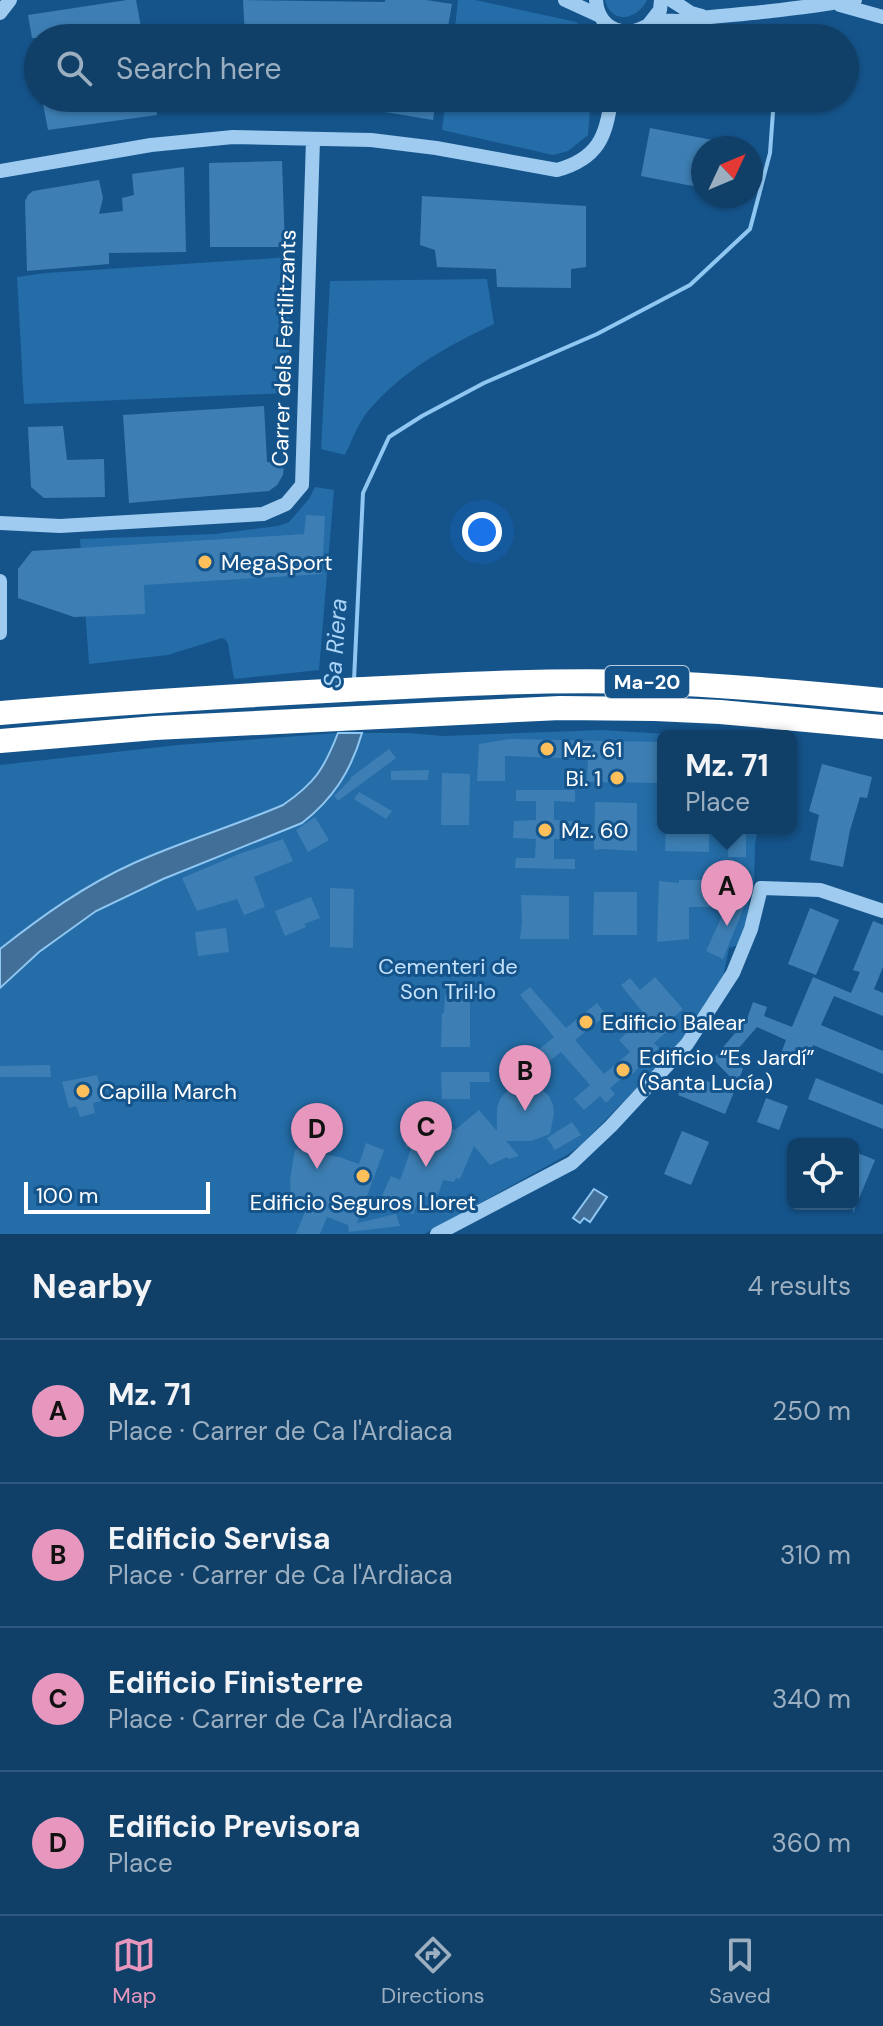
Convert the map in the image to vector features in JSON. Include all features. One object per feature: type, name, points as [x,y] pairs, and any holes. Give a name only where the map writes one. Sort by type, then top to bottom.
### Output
[{"type":"highway","name":"Ma-20","points":[[0,713],[227,696],[546,681],[762,688],[883,700]]},
{"type":"highway","name":"Ma-20","points":[[0,741],[528,709],[623,708],[750,714],[883,727]]},
{"type":"highway","points":[[0,753],[62,735]]},
{"type":"street","points":[[0,13],[10,0]]},
{"type":"street","points":[[565,0],[603,24]]},
{"type":"street","points":[[596,0],[596,8],[605,24]]},
{"type":"street","points":[[649,24],[660,10],[661,0]]},
{"type":"street","points":[[671,0],[702,16],[855,0]]},
{"type":"street","points":[[832,3],[883,17]]},
{"type":"street","points":[[649,24],[685,21],[702,16]]},
{"type":"street","points":[[0,171],[151,145],[233,137],[371,140],[436,148],[557,170],[574,165],[592,153],[603,137],[610,112]]},
{"type":"street","name":"Carrer dels Fertilitzants","points":[[0,523],[60,526],[263,514],[286,504],[302,485],[313,140]]},
{"type":"street","points":[[0,581],[0,633]]},
{"type":"street","points":[[437,1234],[572,1163],[630,1106],[687,1044],[733,973],[751,929],[761,888],[820,890],[877,909]]},
{"type":"green space","points":[[458,0],[475,0],[578,24],[455,24]]},
{"type":"green space","points":[[605,0],[647,0],[637,12],[625,17],[613,13]]},
{"type":"green space","points":[[444,112],[590,112],[588,135],[568,151],[553,155],[442,130]]},
{"type":"green space","points":[[291,257],[288,393],[24,404],[17,277]]},
{"type":"green space","points":[[487,279],[494,324],[442,351],[395,384],[364,416],[345,455],[321,449],[330,281]]},
{"type":"green space","name":"MegaSport","points":[[315,487],[334,490],[319,670],[234,679],[228,644],[222,638],[168,655],[89,664],[80,539],[215,534],[278,526],[289,522]]},
{"type":"green space","name":"Cementeri de Son Tril·lo","points":[[601,730],[657,733],[657,834],[757,834],[754,889],[750,890],[741,944],[729,948],[723,977],[684,1040],[581,1145],[424,1234],[0,1234],[0,988],[39,952],[96,912],[163,879],[302,823],[340,784],[362,733],[443,736]]},
{"type":"green space","points":[[338,733],[329,756],[317,774],[283,805],[171,847],[98,881],[0,949],[0,765],[178,745]]},
{"type":"shaded area","points":[[338,733],[362,733],[340,783],[302,823],[163,879],[96,911],[39,952],[0,988],[0,949],[98,881],[134,863],[283,805],[317,774]]},
{"type":"shaded area","points":[[594,1189],[607,1197],[590,1222],[584,1218],[580,1223],[573,1218]]},
{"type":"building","points":[[136,0],[140,24],[30,24],[28,15]]},
{"type":"building","points":[[243,0],[426,0],[452,4],[448,24],[244,24]]},
{"type":"building","points":[[45,112],[156,112],[157,115],[48,130]]},
{"type":"building","points":[[385,112],[434,112],[433,120]]},
{"type":"building","points":[[650,128],[692,136],[691,186],[641,176]]},
{"type":"building","points":[[282,161],[285,247],[210,247],[209,163]]},
{"type":"building","points":[[184,167],[186,252],[109,253],[109,264],[27,271],[25,201],[33,191],[99,180],[103,198],[99,214],[123,211],[122,198],[134,195],[132,174]]},
{"type":"building","points":[[422,196],[586,206],[586,267],[571,269],[571,288],[497,287],[496,269],[437,267],[435,250],[420,245]]},
{"type":"building","points":[[264,406],[267,462],[284,463],[283,475],[269,491],[129,503],[123,415]]},
{"type":"building","points":[[63,426],[67,460],[104,459],[105,497],[44,498],[31,487],[28,427]]},
{"type":"building","points":[[306,515],[325,516],[322,574],[144,585],[145,614],[74,617],[18,598],[18,569],[32,551],[304,534]]},
{"type":"building","points":[[509,739],[657,742],[657,783],[587,782],[588,759],[505,756],[505,781],[477,781],[479,744]]},
{"type":"building","points":[[389,749],[396,758],[338,801],[334,796],[350,778]]},
{"type":"building","points":[[822,764],[872,777],[867,798],[860,797],[843,867],[810,860],[819,815],[809,811]]},
{"type":"building","points":[[429,770],[428,780],[391,780],[391,771]]},
{"type":"building","points":[[442,773],[470,774],[469,825],[441,825]]},
{"type":"building","points":[[516,790],[575,790],[575,802],[554,801],[554,820],[576,821],[576,839],[554,839],[554,859],[575,859],[575,869],[515,868],[516,858],[535,858],[536,839],[513,838],[514,821],[536,820],[536,801],[516,801]]},
{"type":"building","points":[[359,792],[392,811],[386,819],[354,799]]},
{"type":"building","points":[[595,802],[637,803],[637,851],[594,850]]},
{"type":"building","points":[[315,817],[329,840],[308,852],[296,830]]},
{"type":"building","points":[[666,834],[709,834],[709,852],[665,851]]},
{"type":"building","points":[[729,834],[746,834],[746,857],[728,857]]},
{"type":"building","points":[[283,839],[293,861],[254,877],[265,907],[244,915],[237,899],[197,911],[182,878]]},
{"type":"building","points":[[679,880],[712,880],[712,907],[689,907],[689,939],[657,942],[659,881],[679,883]]},
{"type":"building","points":[[330,888],[354,889],[353,948],[330,947]]},
{"type":"building","points":[[594,892],[637,892],[637,935],[593,935]]},
{"type":"building","points":[[732,894],[747,900],[723,959],[706,951]]},
{"type":"building","points":[[521,895],[569,896],[569,939],[520,939]]},
{"type":"building","points":[[311,897],[320,918],[285,936],[275,911]]},
{"type":"building","points":[[810,908],[839,920],[816,975],[788,964]]},
{"type":"building","points":[[873,921],[883,925],[883,967],[874,989],[883,993],[883,1016],[834,996],[821,1025],[883,1051],[883,1074],[813,1045],[803,1069],[779,1059],[786,1040],[757,1027],[731,1057],[743,1069],[737,1084],[713,1059],[747,1019],[753,1002],[767,1007],[764,1016],[792,1027],[813,977],[851,993],[860,972],[853,970]]},
{"type":"building","points":[[226,928],[229,952],[198,956],[195,932]]},
{"type":"building","points":[[655,977],[683,1009],[667,1023],[671,1028],[654,1043],[659,1048],[629,1077],[627,1074],[610,1088],[615,1094],[606,1103],[600,1096],[584,1110],[574,1099],[590,1085],[561,1052],[542,1067],[531,1056],[554,1037],[520,995],[530,987],[566,1028],[597,1003],[606,1015],[575,1040],[604,1074],[630,1052],[619,1040],[645,1015],[621,985],[630,978],[640,990]]},
{"type":"building","points":[[445,995],[470,995],[470,1047],[441,1047]]},
{"type":"building","points":[[50,1065],[51,1077],[0,1077],[0,1066]]},
{"type":"building","points":[[441,1072],[489,1072],[490,1082],[470,1082],[470,1099],[442,1099]]},
{"type":"building","name":"Capilla March","points":[[97,1075],[104,1100],[93,1103],[95,1113],[80,1117],[76,1106],[69,1108],[62,1082]]},
{"type":"building","points":[[700,1078],[734,1092],[725,1114],[678,1095],[683,1084],[696,1089]]},
{"type":"building","points":[[816,1078],[883,1105],[883,1129],[808,1099]]},
{"type":"building","points":[[523,1084],[541,1089],[549,1096],[554,1114],[550,1134],[531,1141],[506,1141],[519,1156],[507,1157],[490,1165],[474,1146],[460,1179],[456,1178],[454,1182],[443,1180],[438,1195],[430,1192],[428,1197],[421,1195],[413,1214],[379,1202],[391,1176],[400,1180],[411,1149],[405,1146],[419,1117],[455,1130],[479,1110],[497,1131],[500,1099],[513,1087]]},
{"type":"building","points":[[766,1098],[788,1106],[779,1130],[757,1122]]},
{"type":"building","points":[[572,1122],[581,1135],[555,1150],[547,1138]]},
{"type":"building","points":[[682,1131],[709,1142],[691,1185],[664,1174]]},
{"type":"building","points":[[366,1143],[384,1150],[357,1223],[396,1214],[400,1226],[349,1232],[348,1225],[327,1217],[320,1234],[296,1234],[307,1207],[291,1204],[290,1180],[295,1149],[359,1164]]},
{"type":"building","points":[[859,1153],[875,1160],[859,1199]]},
{"type":"waterway","name":"Sa Riera","points":[[354,680],[363,493],[389,437],[484,383],[597,334],[690,285],[750,229],[770,153],[773,112]]},
{"type":"place","name":"MegaSport","points":[[205,562]]},
{"type":"place","name":"Mz. 61","points":[[547,749]]},
{"type":"place","name":"Bi. 1","points":[[617,778]]},
{"type":"place","name":"Mz. 60","points":[[545,830]]},
{"type":"place","name":"Mz. 71","points":[[727,926]]},
{"type":"place","name":"Edificio Balear","points":[[586,1022]]},
{"type":"place","name":"Edificio “Es Jardí” (Santa Lucía)","points":[[623,1070]]},
{"type":"place","name":"Capilla March","points":[[83,1091]]},
{"type":"place","name":"Edificio Servisa","points":[[525,1111]]},
{"type":"place","name":"Edificio Finisterre","points":[[426,1167]]},
{"type":"place","name":"Edificio Previsora","points":[[317,1169]]},
{"type":"place","name":"Edificio Seguros Lloret","points":[[363,1176]]}]
